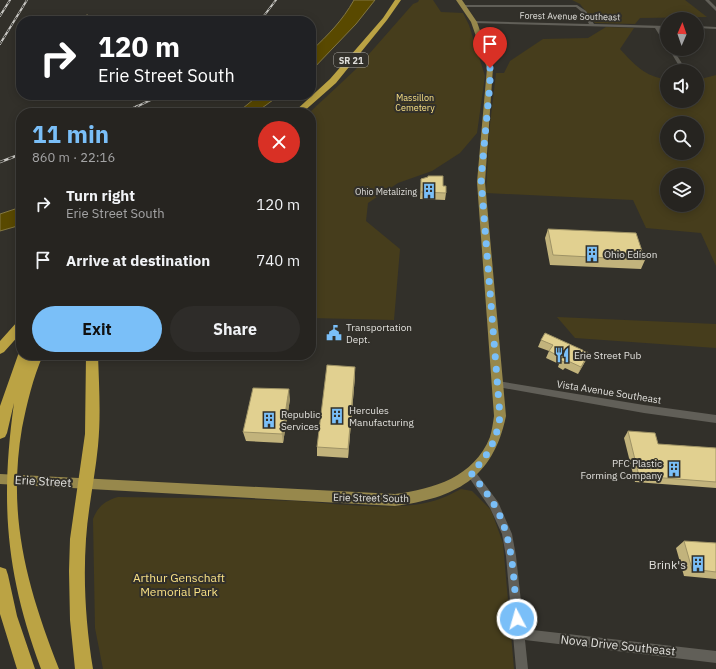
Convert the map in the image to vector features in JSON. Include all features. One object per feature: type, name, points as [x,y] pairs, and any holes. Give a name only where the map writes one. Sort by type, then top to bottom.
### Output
[{"type":"highway","name":"SR 21","points":[[316,96],[333,81],[385,19],[398,0]]},
{"type":"highway","name":"SR 21","points":[[316,88],[338,66],[388,4]]},
{"type":"highway","name":"SR 21","points":[[293,108],[303,100]]},
{"type":"highway","name":"SR 21","points":[[303,108],[312,100]]},
{"type":"highway","points":[[0,349],[16,331]]},
{"type":"highway","points":[[0,433],[7,405],[22,360]]},
{"type":"highway","points":[[35,360],[24,390],[12,448],[9,492],[16,559],[30,613],[50,669]]},
{"type":"highway","points":[[84,669],[79,630],[77,572],[78,539],[94,414],[92,360]]},
{"type":"highway","points":[[0,575],[9,616],[26,669]]},
{"type":"main road","name":"Erie Street South","points":[[86,483],[396,500],[432,494],[454,485],[471,473],[486,456],[495,439],[500,416],[481,179],[490,74],[486,56],[474,22],[461,3]]},
{"type":"main road","name":"Erie Street","points":[[0,479],[86,483]]},
{"type":"street","points":[[707,0],[716,10]]},
{"type":"street","points":[[461,3],[577,6],[585,12],[592,25]]},
{"type":"street","name":"Forest Avenue Southeast","points":[[474,22],[660,26]]},
{"type":"street","points":[[656,26],[660,32]]},
{"type":"street","points":[[704,27],[716,28]]},
{"type":"street","name":"Vista Avenue Southeast","points":[[498,384],[716,420]]},
{"type":"street","points":[[471,473],[494,505],[507,534],[511,556],[522,669]]},
{"type":"street","name":"Nova Drive Southeast","points":[[519,634],[716,657]]},
{"type":"green space","name":"Massillon Cemetery","points":[[419,0],[433,0],[441,12],[463,13],[469,25],[485,76],[477,133],[460,153],[432,171],[398,183],[368,203],[366,221],[400,249],[394,320],[316,318],[316,108],[314,108],[355,70],[413,4]]},
{"type":"green space","points":[[572,0],[685,0],[701,12],[660,12],[660,18],[640,18],[635,24],[595,23],[580,4]]},
{"type":"green space","points":[[606,27],[634,28],[620,49],[640,69],[660,78],[660,108],[704,108],[704,78],[716,75],[716,266],[701,233],[646,228],[633,200],[486,193],[489,133],[496,73],[504,73],[510,61],[543,39],[588,38]]},
{"type":"green space","points":[[557,317],[716,324],[716,348],[575,338]]},
{"type":"green space","name":"Arthur Genschaft Memorial Park","points":[[461,489],[472,491],[491,510],[503,543],[514,669],[103,669],[95,628],[93,519],[100,507],[109,500],[118,497],[228,499],[294,501],[389,507],[426,503]]},
{"type":"shaded area","points":[[354,0],[375,0],[356,24],[316,66],[316,46],[335,27]]},
{"type":"shaded area","points":[[253,100],[273,100],[262,108],[243,108]]},
{"type":"shaded area","points":[[16,209],[16,226],[0,231],[0,214]]},
{"type":"building","points":[[428,176],[443,176],[443,186],[446,186],[446,193],[421,192],[421,179]]},
{"type":"building","points":[[548,229],[636,233],[645,260],[553,255]]},
{"type":"building","points":[[545,333],[589,353],[581,367],[568,361],[566,363],[560,360],[562,358],[549,351],[553,345],[541,340]]},
{"type":"building","name":"Hercules Manufacturing","points":[[327,365],[355,367],[348,449],[317,447]]},
{"type":"building","name":"Republic Services","points":[[253,388],[289,389],[282,434],[243,432]]},
{"type":"building","name":"PFC Plastic Forming Company","points":[[628,431],[655,433],[658,444],[716,448],[716,482],[639,476]]},
{"type":"building","points":[[684,541],[716,543],[716,572],[692,569]]},
{"type":"railway","points":[[0,16],[10,0]]},
{"type":"railway","points":[[17,16],[27,0]]},
{"type":"railway","points":[[264,16],[276,0]]},
{"type":"railway","points":[[0,44],[16,18]]},
{"type":"railway","points":[[136,107],[151,100]]},
{"type":"railway","points":[[134,108],[138,106]]},
{"type":"railway","points":[[0,162],[16,156]]},
{"type":"place","name":"Ohio Metalizing","points":[[429,191]]},
{"type":"place","name":"Ohio Edison","points":[[592,254]]},
{"type":"place","name":"Transportation Dept.","points":[[334,333]]},
{"type":"place","name":"Erie Street Pub","points":[[562,355]]},
{"type":"place","name":"Hercules Manufacturing","points":[[337,416]]},
{"type":"place","name":"Republic Services","points":[[269,420]]},
{"type":"place","name":"PFC Plastic Forming Company","points":[[674,469]]},
{"type":"place","name":"Brink's","points":[[698,564]]},
{"type":"route","points":[[490,68],[490,83],[481,179],[482,207],[500,402],[500,416],[499,427],[491,448],[480,465],[471,473],[488,494],[504,524],[511,556],[517,619]]}]
